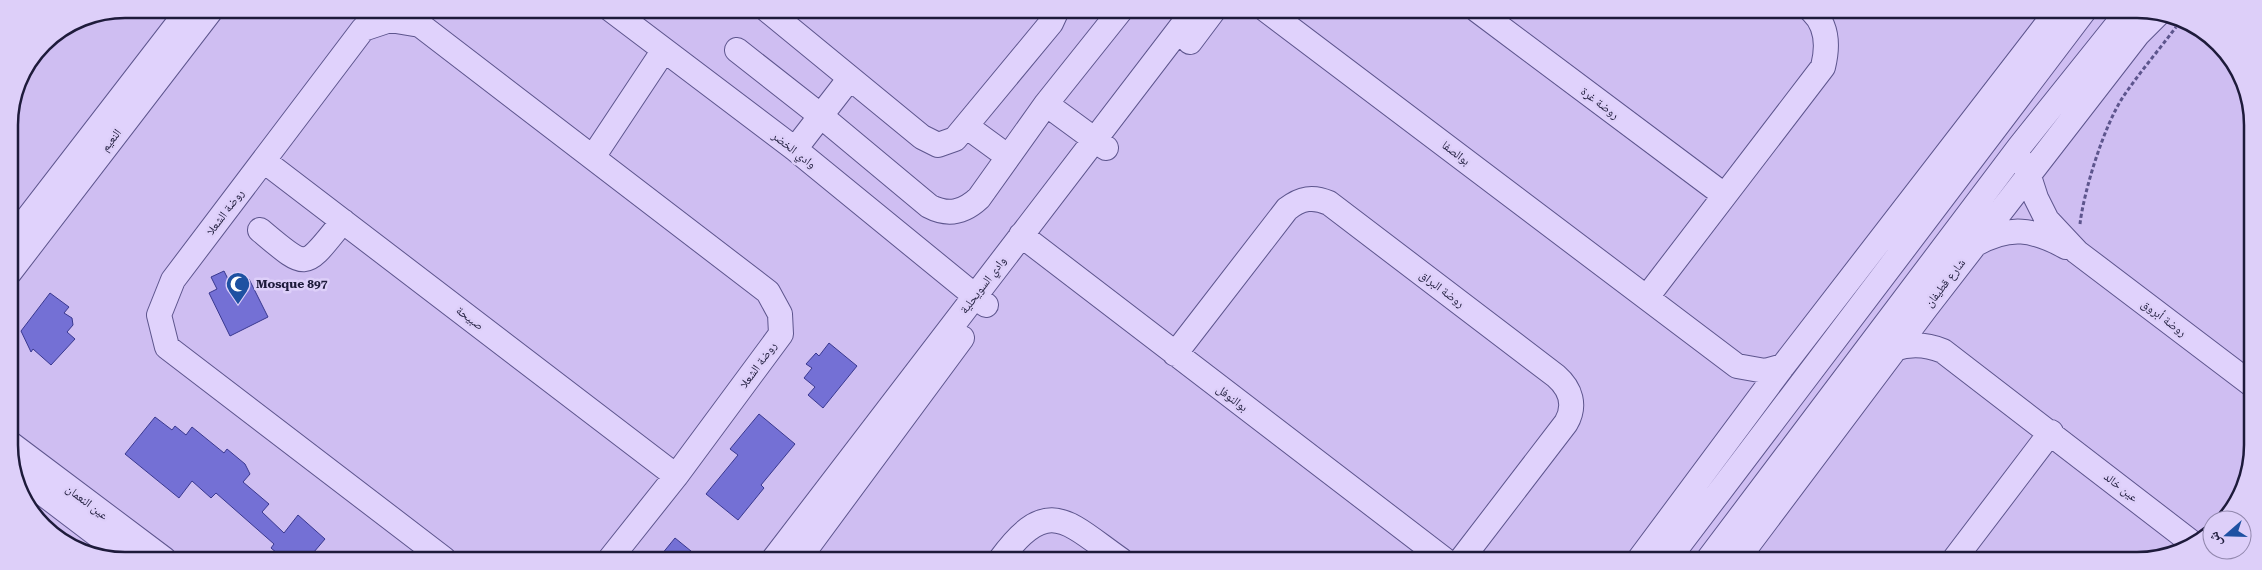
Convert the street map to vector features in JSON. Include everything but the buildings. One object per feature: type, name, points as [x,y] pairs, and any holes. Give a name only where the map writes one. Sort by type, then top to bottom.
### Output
[{"type":"street","name":"النعيم","points":[[18,233],[182,18]]},
{"type":"street","name":"النعيم","points":[[18,233],[204,18]]},
{"type":"street","name":"وادي الخضر","points":[[622,18],[795,150],[980,301]]},
{"type":"street","points":[[776,18],[929,142],[947,143],[955,139],[1053,18]]},
{"type":"street","points":[[737,50],[821,116],[929,206],[938,211],[955,212],[971,206],[1046,104],[1115,18]]},
{"type":"street","name":"وادي السويحلية","points":[[779,552],[1027,240],[1100,144],[1188,18]]},
{"type":"street","name":"وادي السويحلية","points":[[1100,144],[1207,18]]},
{"type":"street","name":"بوالصفا","points":[[1277,18],[1737,366],[1765,372],[1783,366]]},
{"type":"street","name":"روضة غرة","points":[[1488,18],[1724,195]]},
{"type":"street","points":[[1647,297],[1822,67],[1827,53],[1826,39],[1822,25],[1817,18]]},
{"type":"street","points":[[1644,552],[1783,366],[2052,18]]},
{"type":"street","points":[[1673,552],[2079,18]]},
{"type":"street","name":"شارع قطيفان","points":[[1713,552],[2020,146],[2122,18]]},
{"type":"street","name":"شارع قطيفان","points":[[1741,552],[1926,308],[2138,34],[2153,19]]},
{"type":"street","name":"روضة الشعلا","points":[[435,552],[168,347],[159,315],[173,280],[363,29],[390,20],[420,25],[768,292],[780,314],[781,334],[676,476],[616,552]]},
{"type":"street","points":[[592,157],[664,50]]},
{"type":"street","points":[[795,150],[850,78]]},
{"type":"street","points":[[1046,104],[1100,144]]},
{"type":"street","points":[[966,126],[1007,156]]},
{"type":"street","name":"روضة أبروق","points":[[2020,146],[2036,198],[2047,220],[2077,252],[2244,379]]},
{"type":"street","name":"صبيحة","points":[[264,161],[676,476]]},
{"type":"street","name":"روضة البراق","points":[[1174,354],[1287,209],[1302,200],[1312,198],[1329,203],[1556,376],[1570,394],[1572,409],[1566,423],[1467,552]]},
{"type":"street","points":[[260,230],[291,256],[302,260],[313,257],[343,221]]},
{"type":"street","name":"روضة أبروق","points":[[1976,244],[1992,235],[2011,231],[2030,232],[2048,237],[2077,252]]},
{"type":"street","name":"بوالنوفل","points":[[1027,240],[1434,552]]},
{"type":"street","name":"وادي السويحلية","points":[[804,552],[980,301]]},
{"type":"street","name":"عين خالد","points":[[1926,308],[1933,335],[1943,351]]},
{"type":"street","name":"عين خالد","points":[[1894,350],[1914,344],[1929,346],[1943,351],[2188,539]]},
{"type":"street","name":"بوالصفا","points":[[1737,366],[1747,387],[1751,410]]},
{"type":"street","points":[[1960,552],[2050,432]]},
{"type":"street","name":"عين النعمان","points":[[18,449],[155,552]]},
{"type":"street","name":"عين النعمان","points":[[23,478],[120,552]]},
{"type":"street","points":[[1007,552],[1026,529],[1044,521],[1054,520],[1064,521],[1110,552]]},
{"type":"path","points":[[2077,252],[2081,214],[2102,140],[2111,118],[2123,97],[2177,25]]},
{"type":"place","name":"Mosque 897","points":[[238,305]]}]
